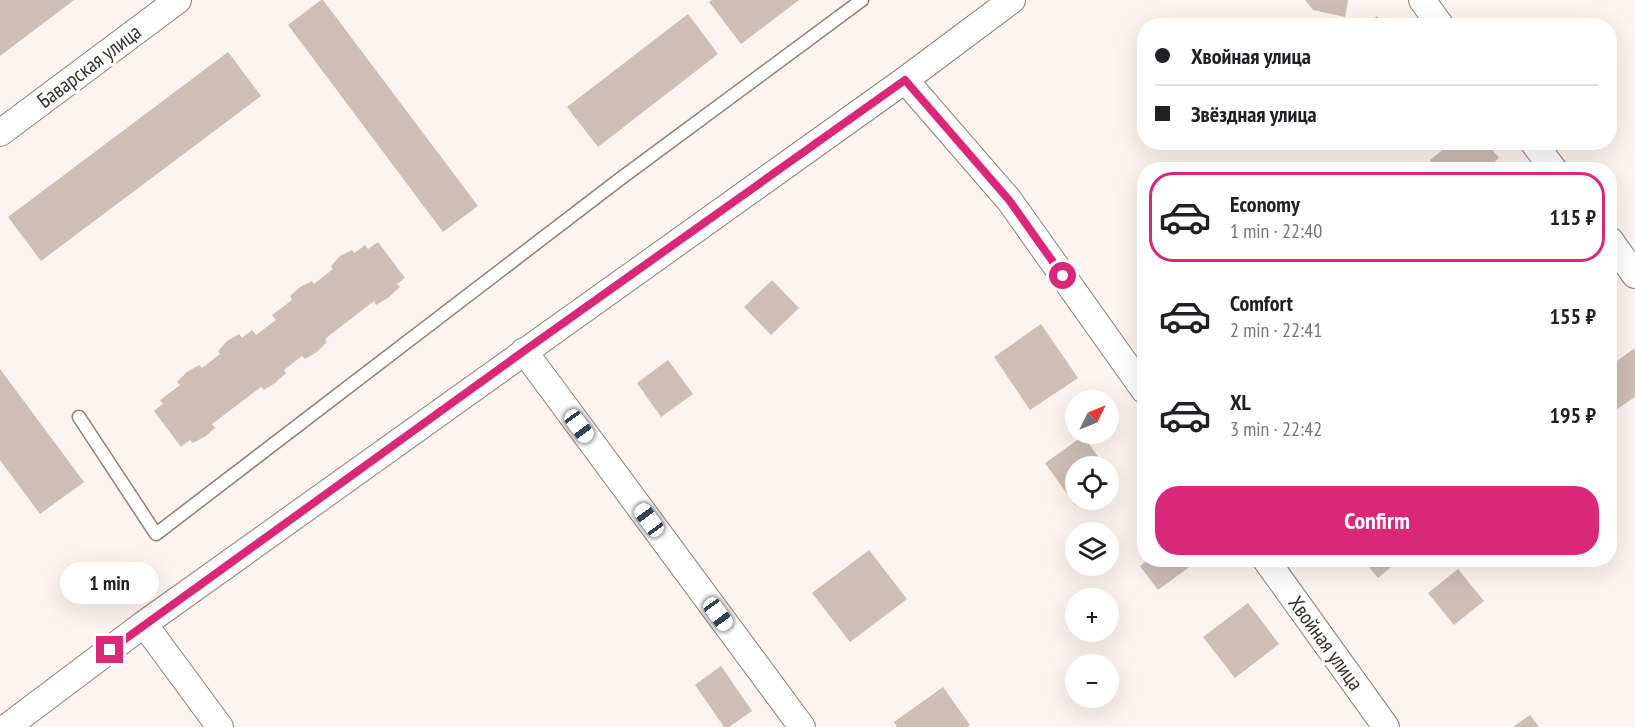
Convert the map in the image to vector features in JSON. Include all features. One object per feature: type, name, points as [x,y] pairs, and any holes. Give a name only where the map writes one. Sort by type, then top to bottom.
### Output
[{"type":"street","name":"Баварская улица","points":[[0,133],[178,0]]},
{"type":"street","points":[[7,727],[144,624],[905,80],[1012,0]]},
{"type":"street","points":[[1422,0],[1436,18]]},
{"type":"street","points":[[905,80],[1009,200],[1137,380]]},
{"type":"street","points":[[1617,250],[1635,275]]},
{"type":"street","points":[[524,351],[802,727]]},
{"type":"street","name":"Хвойная улица","points":[[1271,567],[1386,727]]},
{"type":"street","points":[[144,624],[220,727]]},
{"type":"lane","points":[[79,417],[156,534],[620,179],[862,0]]},
{"type":"building","points":[[0,0],[74,0],[0,56]]},
{"type":"building","points":[[321,0],[478,206],[443,232],[288,25]]},
{"type":"building","points":[[712,0],[799,0],[741,44],[709,2]]},
{"type":"building","points":[[1305,0],[1348,0],[1345,17],[1313,10]]},
{"type":"building","points":[[688,14],[718,54],[598,147],[567,107]]},
{"type":"building","points":[[228,52],[261,96],[41,261],[8,217]]},
{"type":"building","points":[[1443,150],[1492,150],[1499,158],[1494,162],[1431,162],[1430,160]]},
{"type":"building","points":[[378,242],[405,278],[397,284],[400,287],[376,305],[374,301],[325,339],[327,342],[317,352],[305,359],[302,356],[284,370],[286,373],[275,383],[264,390],[261,387],[212,424],[215,428],[206,436],[193,443],[190,440],[181,447],[154,411],[163,404],[160,400],[180,385],[177,382],[187,372],[199,365],[202,368],[220,354],[218,351],[227,341],[239,334],[242,338],[252,330],[256,335],[276,320],[272,315],[292,300],[290,296],[300,287],[312,281],[314,284],[333,269],[331,266],[340,256],[352,250],[354,253],[365,245],[368,249]]},
{"type":"building","points":[[772,280],[799,308],[771,335],[744,307]]},
{"type":"building","points":[[1041,324],[1078,378],[1030,410],[994,357]]},
{"type":"building","points":[[1635,348],[1635,397],[1617,409],[1617,361]]},
{"type":"building","points":[[668,360],[693,394],[661,417],[637,383]]},
{"type":"building","points":[[0,369],[84,482],[40,514],[0,460]]},
{"type":"building","points":[[1072,444],[1089,444],[1098,456],[1065,456],[1065,491],[1045,463]]},
{"type":"building","points":[[869,550],[907,599],[850,642],[812,593]]},
{"type":"building","points":[[1141,567],[1189,567],[1158,590]]},
{"type":"building","points":[[1369,567],[1391,567],[1378,578]]},
{"type":"building","points":[[1458,569],[1484,601],[1454,625],[1428,593]]},
{"type":"building","points":[[1248,603],[1279,644],[1235,678],[1203,637]]},
{"type":"building","points":[[721,666],[752,711],[729,727],[724,727],[695,685]]},
{"type":"building","points":[[943,687],[970,725],[967,727],[897,727],[894,722]]},
{"type":"building","points":[[1530,715],[1539,727],[1513,727]]},
{"type":"route","points":[[110,650],[905,80],[1009,200],[1063,276]]}]
